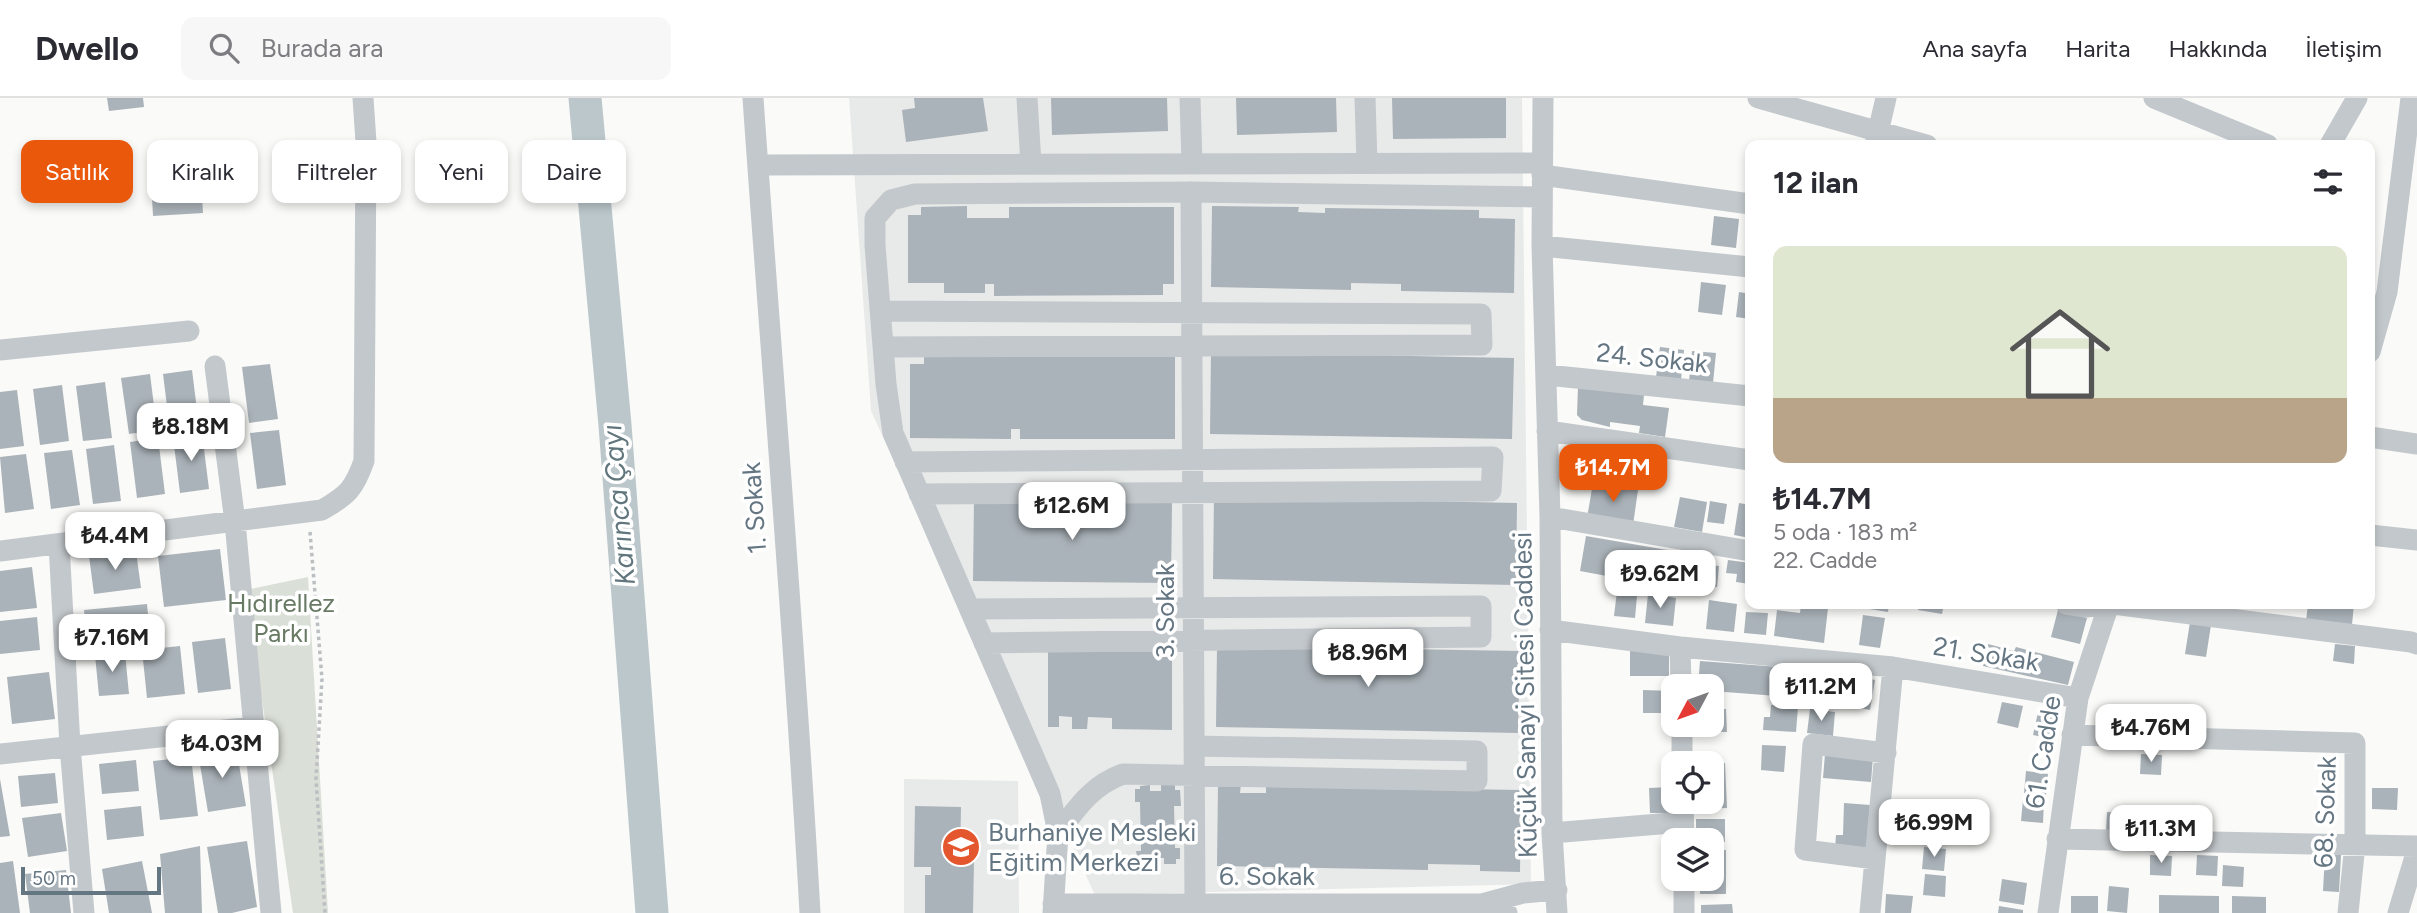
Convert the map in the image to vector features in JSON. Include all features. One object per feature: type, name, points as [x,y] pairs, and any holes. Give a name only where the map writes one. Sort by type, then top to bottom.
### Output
[{"type":"street","points":[[0,551],[322,510],[340,500],[355,485],[364,461],[366,142],[363,98]]},
{"type":"street","name":"1. Sokak","points":[[753,98],[780,489],[799,714],[810,913]]},
{"type":"street","points":[[1027,98],[1031,164]]},
{"type":"street","points":[[1190,98],[1192,163]]},
{"type":"street","points":[[1365,98],[1367,163]]},
{"type":"street","name":"Küçük Sanayi Sitesi Caddesi","points":[[1543,98],[1542,246],[1550,517],[1552,833],[1557,913]]},
{"type":"street","points":[[1758,98],[1877,139],[1886,98]]},
{"type":"street","points":[[2154,98],[2256,140]]},
{"type":"street","points":[[2333,140],[2357,98]]},
{"type":"street","points":[[2375,334],[2387,292],[2411,98]]},
{"type":"street","points":[[758,165],[1367,163],[1542,178],[1745,203]]},
{"type":"street","points":[[1053,909],[1058,833],[1050,794],[892,433],[875,245],[876,218],[891,200],[915,194],[1191,191],[1542,178]]},
{"type":"street","name":"3. Sokak","points":[[1191,191],[1195,910]]},
{"type":"street","points":[[1542,246],[1745,266]]},
{"type":"street","points":[[880,311],[1481,314],[1482,345],[883,347]]},
{"type":"street","points":[[0,350],[189,331]]},
{"type":"street","points":[[215,366],[236,522],[271,913]]},
{"type":"street","name":"24. Sokak","points":[[1547,375],[1745,395]]},
{"type":"street","points":[[1547,431],[1745,459]]},
{"type":"street","points":[[2375,438],[2417,444]]},
{"type":"street","points":[[905,461],[1493,457],[1491,491],[919,494]]},
{"type":"street","points":[[1550,517],[1745,550]]},
{"type":"street","points":[[2375,536],[2417,540]]},
{"type":"street","points":[[59,544],[70,746],[84,913]]},
{"type":"street","points":[[970,609],[1481,606],[1481,637],[985,643]]},
{"type":"street","name":"61. Cadde","points":[[2048,913],[2078,698],[2108,609]]},
{"type":"street","points":[[2190,609],[2271,614],[2417,644]]},
{"type":"street","name":"21. Sokak","points":[[1550,630],[1680,647],[1893,667],[2078,698]]},
{"type":"street","points":[[1680,647],[1681,674]]},
{"type":"street","points":[[1870,913],[1893,667]]},
{"type":"street","points":[[0,754],[253,727]]},
{"type":"street","name":"68. Sokak","points":[[2072,735],[2355,743],[2354,844],[2348,913]]},
{"type":"street","points":[[1875,859],[1805,850],[1813,744],[1886,753]]},
{"type":"street","points":[[1058,833],[1090,793],[1123,774],[1476,781],[1477,751],[1194,746]]},
{"type":"street","points":[[1552,833],[1683,821]]},
{"type":"street","points":[[2057,839],[2354,844],[2417,848],[2399,913]]},
{"type":"street","points":[[1482,904],[1523,893],[1557,890]]},
{"type":"street","points":[[1684,891],[1684,913]]},
{"type":"street","points":[[1482,904],[1507,913]]},
{"type":"street","name":"6. Sokak","points":[[1053,909],[1325,909],[1482,904]]},
{"type":"path","points":[[309,512],[322,680],[316,779],[325,913]]},
{"type":"shaded area","points":[[849,98],[1522,98],[1531,884],[1095,895],[871,411]]},
{"type":"shaded area","name":"Burhaniye Mesleki Eğitim Merkezi","points":[[904,779],[1018,781],[1019,913],[904,913]]},
{"type":"green space","name":"Hıdırellez Parkı","points":[[308,577],[328,913],[293,913],[246,590]]},
{"type":"building","points":[[107,98],[143,98],[144,107],[109,111]]},
{"type":"building","points":[[914,98],[983,98],[988,131],[906,142],[902,110],[915,108]]},
{"type":"building","points":[[1051,98],[1167,98],[1168,131],[1052,135]]},
{"type":"building","points":[[1236,98],[1336,98],[1337,132],[1237,135]]},
{"type":"building","points":[[1392,98],[1506,98],[1506,138],[1393,139]]},
{"type":"building","points":[[152,203],[202,203],[203,213],[153,216]]},
{"type":"building","points":[[967,206],[967,218],[1009,218],[1009,207],[1174,207],[1174,284],[1163,284],[1163,295],[994,296],[994,284],[985,284],[985,293],[944,293],[944,283],[908,283],[908,215],[921,215],[921,207]]},
{"type":"building","points":[[1212,206],[1299,207],[1298,212],[1325,213],[1325,208],[1479,210],[1479,218],[1515,219],[1514,293],[1401,291],[1401,284],[1351,283],[1351,290],[1211,287]]},
{"type":"building","points":[[1714,216],[1739,219],[1736,248],[1711,245]]},
{"type":"building","points":[[1701,282],[1726,285],[1722,315],[1698,312]]},
{"type":"building","points":[[1739,292],[1745,293],[1745,318],[1736,317]]},
{"type":"building","points":[[1660,347],[1684,350],[1681,380],[1656,377]]},
{"type":"building","points":[[1692,351],[1716,353],[1713,383],[1689,381]]},
{"type":"building","points":[[1211,352],[1514,358],[1512,439],[1210,434]]},
{"type":"building","points":[[924,354],[1175,354],[1175,439],[1020,439],[1020,429],[1011,429],[1011,439],[910,438],[910,364],[924,364]]},
{"type":"building","points":[[270,364],[278,419],[249,423],[242,367]]},
{"type":"building","points":[[192,370],[199,426],[170,430],[163,374]]},
{"type":"building","points":[[150,374],[157,430],[129,434],[121,378]]},
{"type":"building","points":[[105,382],[112,438],[83,441],[76,386]]},
{"type":"building","points":[[62,385],[69,441],[40,445],[33,389]]},
{"type":"building","points":[[1578,386],[1644,395],[1643,405],[1669,408],[1665,437],[1639,433],[1640,426],[1610,422],[1610,427],[1582,420],[1577,415]]},
{"type":"building","points":[[17,390],[24,446],[0,449],[0,392]]},
{"type":"building","points":[[279,430],[286,485],[257,489],[250,433]]},
{"type":"building","points":[[202,433],[209,489],[180,493],[173,437]]},
{"type":"building","points":[[158,438],[165,494],[137,498],[130,442]]},
{"type":"building","points":[[114,445],[121,501],[93,504],[86,449]]},
{"type":"building","points":[[72,450],[80,505],[51,509],[44,453]]},
{"type":"building","points":[[26,454],[34,509],[5,513],[0,457]]},
{"type":"building","points":[[1593,483],[1638,490],[1633,525],[1587,518]]},
{"type":"building","points":[[1214,497],[1517,503],[1516,585],[1213,579]]},
{"type":"building","points":[[1680,497],[1707,502],[1702,532],[1674,527]]},
{"type":"building","points":[[974,501],[1172,503],[1171,583],[973,581]]},
{"type":"building","points":[[1710,501],[1727,504],[1724,524],[1707,522]]},
{"type":"building","points":[[1739,503],[1745,504],[1745,537],[1734,535]]},
{"type":"building","points":[[1586,536],[1667,550],[1662,579],[1629,572],[1628,580],[1580,571]]},
{"type":"building","points":[[220,549],[226,600],[164,607],[158,556]]},
{"type":"building","points":[[136,551],[141,588],[94,594],[89,556]]},
{"type":"building","points":[[1728,560],[1745,562],[1745,583],[1736,582],[1737,574],[1726,573]]},
{"type":"building","points":[[1697,564],[1719,566],[1717,587],[1695,585]]},
{"type":"building","points":[[32,567],[37,608],[0,612],[0,571]]},
{"type":"building","points":[[1618,583],[1638,585],[1635,618],[1614,616]]},
{"type":"building","points":[[1648,594],[1676,598],[1673,626],[1645,623]]},
{"type":"building","points":[[1709,600],[1737,604],[1734,632],[1706,629]]},
{"type":"building","points":[[147,604],[150,635],[87,640],[84,610]]},
{"type":"building","points":[[1800,609],[1828,609],[1824,643],[1774,636],[1777,610],[1800,613]]},
{"type":"building","points":[[1918,609],[1943,609],[1942,614]]},
{"type":"building","points":[[2307,609],[2354,609],[2352,625],[2306,621]]},
{"type":"building","points":[[2058,610],[2087,618],[2080,644],[2051,637]]},
{"type":"building","points":[[1746,612],[1768,613],[1766,635],[1744,633]]},
{"type":"building","points":[[1863,615],[1885,618],[1880,648],[1859,645]]},
{"type":"building","points":[[37,617],[40,650],[0,654],[0,621]]},
{"type":"building","points":[[2190,622],[2211,625],[2206,657],[2185,654]]},
{"type":"building","points":[[225,638],[231,689],[198,693],[192,642]]},
{"type":"building","points":[[1048,644],[1172,645],[1172,730],[1112,729],[1112,718],[1088,717],[1087,729],[1072,729],[1072,717],[1059,716],[1059,727],[1048,727]]},
{"type":"building","points":[[1988,644],[2014,651],[2016,647],[2074,662],[2068,685],[1983,666]]},
{"type":"building","points":[[2335,644],[2355,646],[2354,664],[2333,661]]},
{"type":"building","points":[[180,646],[185,694],[147,698],[142,650]]},
{"type":"building","points":[[1217,646],[1520,651],[1518,733],[1216,727]]},
{"type":"building","points":[[1630,651],[1669,651],[1669,674],[1630,676]]},
{"type":"building","points":[[125,653],[129,694],[99,696],[95,655]]},
{"type":"building","points":[[1700,661],[1779,667],[1777,696],[1724,692],[1724,674],[1699,674]]},
{"type":"building","points":[[49,672],[55,719],[12,724],[7,677]]},
{"type":"building","points":[[1851,675],[1875,680],[1870,710],[1845,705]]},
{"type":"building","points":[[1643,690],[1661,691],[1661,713],[1643,713]]},
{"type":"building","points":[[2002,702],[2023,706],[2018,728],[1997,723]]},
{"type":"building","points":[[1771,705],[1798,707],[1796,732],[1763,730],[1764,717],[1770,717]]},
{"type":"building","points":[[2039,708],[2058,713],[2052,739],[2033,735]]},
{"type":"building","points":[[1724,709],[1726,709],[1727,732],[1724,732]]},
{"type":"building","points":[[1810,709],[1835,712],[1833,736],[1807,733]]},
{"type":"building","points":[[1762,745],[1786,746],[1784,772],[1761,770]]},
{"type":"building","points":[[236,747],[246,806],[208,812],[198,753]]},
{"type":"building","points":[[1825,754],[1873,757],[1871,782],[1823,778]]},
{"type":"building","points":[[2141,754],[2162,755],[2161,775],[2140,774]]},
{"type":"building","points":[[191,757],[198,816],[160,820],[153,761]]},
{"type":"building","points":[[136,760],[139,791],[102,794],[99,764]]},
{"type":"building","points":[[1724,763],[1725,763],[1727,808],[1724,808]]},
{"type":"building","points":[[2026,771],[2048,774],[2046,795],[2024,793]]},
{"type":"building","points":[[55,773],[58,803],[21,807],[18,776]]},
{"type":"building","points":[[0,779],[10,836],[0,837]]},
{"type":"building","points":[[1218,784],[1241,784],[1240,793],[1266,793],[1266,786],[1521,790],[1520,872],[1480,871],[1480,865],[1428,864],[1428,870],[1217,866]]},
{"type":"building","points":[[1150,785],[1150,791],[1161,791],[1161,785],[1175,785],[1175,790],[1180,790],[1181,806],[1174,806],[1175,848],[1180,848],[1180,859],[1176,859],[1176,864],[1164,864],[1164,858],[1150,858],[1151,866],[1141,866],[1141,856],[1137,856],[1136,851],[1141,851],[1140,802],[1135,802],[1135,789]]},
{"type":"building","points":[[1661,787],[1661,813],[1650,813],[1649,788]]},
{"type":"building","points":[[2372,788],[2398,788],[2397,810],[2372,809]]},
{"type":"building","points":[[2023,799],[2044,801],[2043,823],[2021,821]]},
{"type":"building","points":[[1942,801],[1964,803],[1962,825],[1940,823]]},
{"type":"building","points":[[1844,803],[1870,805],[1866,852],[1835,849],[1836,835],[1843,835]]},
{"type":"building","points":[[141,806],[144,836],[107,840],[104,810]]},
{"type":"building","points":[[915,806],[961,807],[960,861],[974,861],[973,913],[925,913],[925,875],[931,875],[931,867],[914,867]]},
{"type":"building","points":[[2107,812],[2128,813],[2127,833],[2106,832]]},
{"type":"building","points":[[61,813],[67,851],[28,857],[22,818]]},
{"type":"building","points":[[1891,818],[1912,820],[1911,842],[1889,840]]},
{"type":"building","points":[[1696,819],[1725,819],[1725,842],[1724,828],[1696,828]]},
{"type":"building","points":[[247,841],[257,907],[232,913],[218,913],[207,847]]},
{"type":"building","points":[[200,846],[202,913],[165,913],[160,854]]},
{"type":"building","points":[[1924,847],[1946,849],[1944,871],[1922,869]]},
{"type":"building","points":[[1726,850],[1726,894],[1700,894],[1700,891],[1724,891]]},
{"type":"building","points":[[2325,854],[2341,855],[2339,892],[2323,891]]},
{"type":"building","points":[[2150,855],[2172,856],[2171,876],[2150,875]]},
{"type":"building","points":[[2197,855],[2218,856],[2217,876],[2196,875]]},
{"type":"building","points":[[13,861],[20,913],[0,913],[0,863]]},
{"type":"building","points":[[142,861],[152,913],[109,913],[102,869]]},
{"type":"building","points":[[2223,865],[2244,867],[2243,887],[2222,886]]},
{"type":"building","points":[[66,870],[71,913],[30,913],[25,874]]},
{"type":"building","points":[[1925,874],[1946,876],[1945,897],[1923,895]]},
{"type":"building","points":[[2002,879],[2027,883],[2024,905],[1999,901]]},
{"type":"building","points":[[2109,886],[2129,888],[2127,913],[2107,911]]},
{"type":"building","points":[[1886,894],[1913,896],[1911,913],[1885,913]]},
{"type":"building","points":[[2159,895],[2219,896],[2219,913],[2159,913]]},
{"type":"building","points":[[2071,896],[2098,896],[2098,913],[2071,913]]},
{"type":"building","points":[[2232,896],[2266,897],[2266,913],[2232,913]]},
{"type":"building","points":[[1732,904],[1733,913],[1701,913],[1701,905]]},
{"type":"building","points":[[1999,906],[2023,910],[2023,913],[1998,913]]},
{"type":"waterway","name":"Karınca Çayı","points":[[585,98],[615,425],[652,913]]},
{"type":"place","name":"Burhaniye Mesleki Eğitim Merkezi","points":[[961,847]]}]
